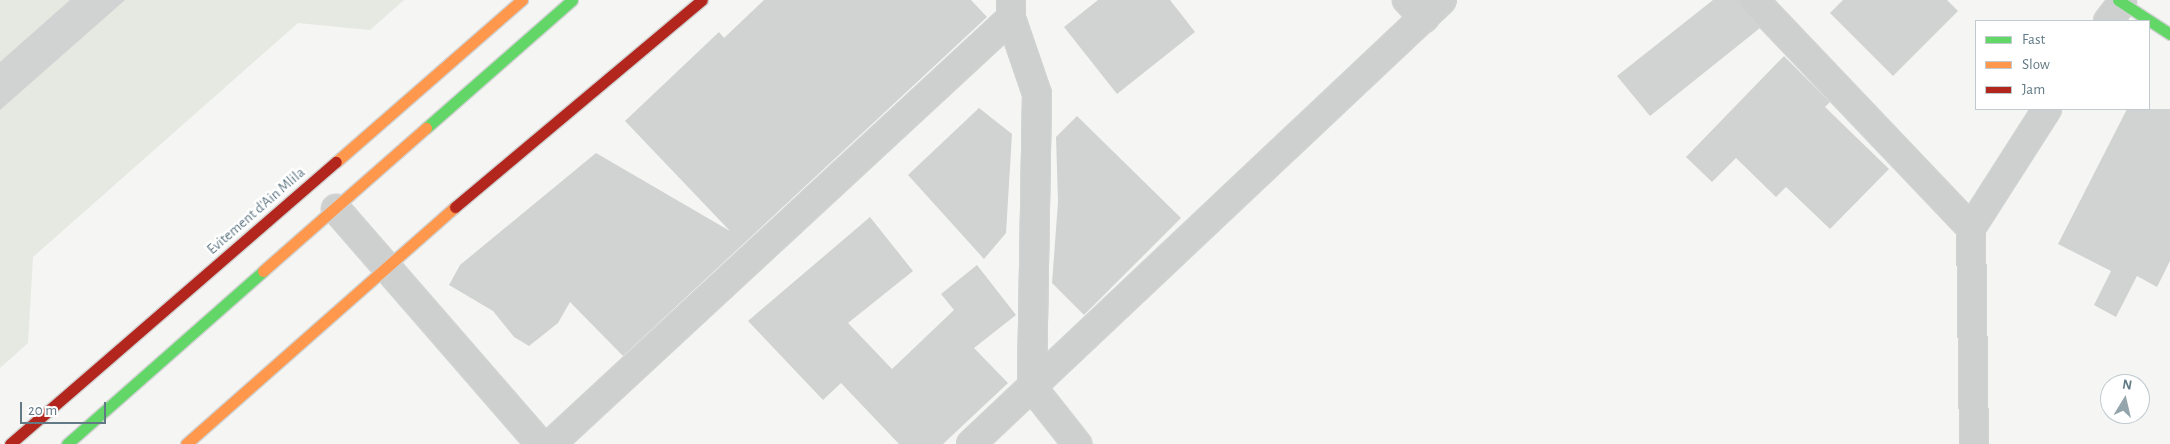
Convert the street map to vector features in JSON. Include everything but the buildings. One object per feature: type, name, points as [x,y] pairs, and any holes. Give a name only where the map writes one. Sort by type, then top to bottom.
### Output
[{"type":"main road","name":"Evitement d'Ain Mlila","points":[[10,444],[522,0]]},
{"type":"main road","points":[[67,444],[572,0]]},
{"type":"main road","points":[[186,444],[383,267],[702,0]]},
{"type":"main road","points":[[2116,8],[2141,20]]},
{"type":"main road","points":[[2150,24],[2170,34]]},
{"type":"street","points":[[1754,0],[1971,228]]},
{"type":"street","points":[[971,444],[1424,6]]},
{"type":"street","points":[[551,444],[1011,9],[1037,94],[1032,386],[1077,444]]},
{"type":"street","points":[[1974,444],[1971,228],[2046,110]]},
{"type":"street","points":[[336,209],[383,267],[540,444]]},
{"type":"shaded area","points":[[0,0],[404,0],[370,30],[298,23],[33,257],[28,343],[0,368]]},
{"type":"traffic: fast","points":[[426,128],[572,0]]},
{"type":"traffic: fast","points":[[2118,0],[2149,20]]},
{"type":"traffic: fast","points":[[2150,21],[2170,34]]},
{"type":"traffic: fast","points":[[67,444],[263,271]]},
{"type":"traffic: slow","points":[[336,162],[522,0]]},
{"type":"traffic: slow","points":[[263,271],[426,128]]},
{"type":"traffic: slow","points":[[186,444],[455,207]]},
{"type":"traffic: jam","points":[[455,207],[702,0]]},
{"type":"traffic: jam","points":[[10,444],[336,162]]}]
